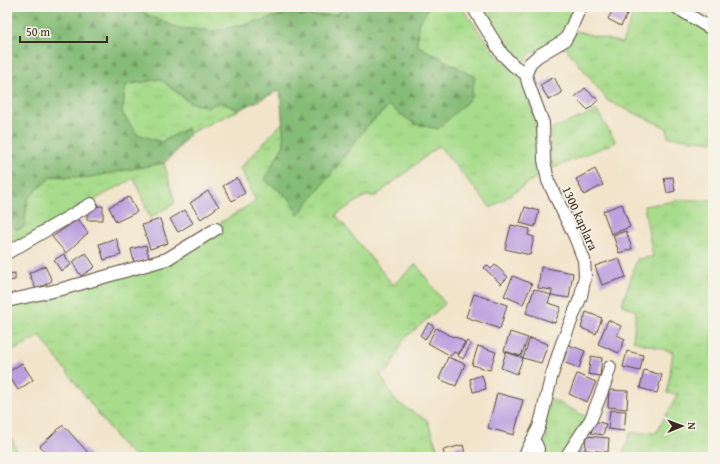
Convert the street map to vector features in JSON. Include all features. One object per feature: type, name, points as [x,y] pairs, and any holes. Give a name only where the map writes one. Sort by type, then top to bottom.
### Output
[{"type":"street","points":[[473,7],[502,54],[514,66],[526,74],[530,63],[538,56],[565,40],[581,7]]},
{"type":"street","points":[[676,7],[713,30]]},
{"type":"street","name":"1300 kaplara","points":[[524,457],[539,427],[551,378],[561,346],[581,296],[585,276],[584,260],[576,237],[548,181],[544,160],[543,123],[526,74]]},
{"type":"street","points":[[7,253],[91,204]]},
{"type":"street","points":[[7,301],[62,290],[167,259],[216,229]]},
{"type":"street","points":[[566,457],[591,419],[610,367]]},
{"type":"street","points":[[532,441],[536,444],[538,449],[536,457]]},
{"type":"green space","points":[[7,7],[138,7],[150,16],[178,28],[216,31],[290,13],[312,16],[338,14],[344,7],[429,7],[418,24],[417,45],[475,77],[471,98],[438,129],[415,124],[389,106],[366,127],[332,173],[298,215],[290,199],[265,180],[284,145],[280,90],[239,110],[220,102],[208,107],[189,102],[160,79],[126,85],[122,113],[137,134],[161,142],[188,128],[190,133],[174,154],[164,163],[85,178],[52,176],[28,198],[24,227],[17,230],[7,221]]},
{"type":"green space","points":[[138,7],[344,7],[338,14],[312,16],[290,13],[216,31],[178,28],[150,16]]},
{"type":"green space","points":[[429,7],[461,7],[498,56],[522,80],[535,119],[541,174],[491,208],[439,146],[376,196],[365,196],[336,215],[393,285],[416,264],[445,304],[404,339],[389,370],[380,374],[394,399],[404,407],[427,420],[440,457],[136,457],[122,445],[40,336],[7,354],[7,305],[169,263],[218,224],[256,201],[240,168],[283,122],[284,145],[272,165],[279,191],[290,199],[332,173],[366,127],[389,106],[415,124],[475,77],[417,45],[418,24]]},
{"type":"green space","points":[[478,7],[579,7],[562,36],[531,53],[524,62],[520,63],[504,52]]},
{"type":"green space","points":[[636,7],[669,7],[713,34],[713,142],[668,137],[667,128],[608,101],[565,47],[576,31],[622,43]]},
{"type":"green space","points":[[160,79],[189,102],[208,107],[220,102],[239,110],[190,133],[187,128],[162,142],[137,134],[122,113],[126,85]]},
{"type":"green space","points":[[597,111],[616,142],[551,169],[551,129]]},
{"type":"green space","points":[[164,163],[175,203],[150,218],[134,178],[7,248],[7,221],[17,230],[24,227],[28,198],[52,176],[85,178]]},
{"type":"green space","points":[[681,200],[713,200],[713,457],[622,457],[630,433],[656,433],[678,394],[667,393],[673,352],[633,341],[636,311],[622,305],[637,259],[653,257],[644,206]]},
{"type":"green space","points":[[551,399],[587,417],[560,457],[540,457],[547,437],[543,428]]},
{"type":"green space","points":[[7,429],[16,448],[17,457],[7,457]]},
{"type":"building","points":[[614,7],[631,7],[621,26],[608,19]]},
{"type":"building","points":[[554,77],[562,93],[549,100],[540,85]]},
{"type":"building","points":[[585,88],[598,100],[588,110],[575,97]]},
{"type":"building","points":[[595,169],[603,185],[584,195],[576,179]]},
{"type":"building","points":[[673,177],[675,191],[667,193],[664,178]]},
{"type":"building","points":[[237,178],[245,193],[232,201],[223,186]]},
{"type":"building","points":[[208,191],[219,206],[201,219],[190,203]]},
{"type":"building","points":[[129,197],[137,212],[116,222],[109,207]]},
{"type":"building","points":[[622,204],[630,227],[611,234],[603,211]]},
{"type":"building","points":[[103,206],[103,220],[87,220],[87,207]]},
{"type":"building","points":[[525,207],[539,211],[535,227],[520,223]]},
{"type":"building","points":[[185,210],[193,223],[178,232],[170,219]]},
{"type":"building","points":[[78,219],[88,233],[66,253],[52,237]]},
{"type":"building","points":[[160,219],[168,243],[150,249],[142,225]]},
{"type":"building","points":[[511,225],[530,229],[528,235],[534,237],[530,255],[505,249]]},
{"type":"building","points":[[626,231],[632,249],[619,253],[613,235]]},
{"type":"building","points":[[116,238],[121,255],[104,260],[99,244]]},
{"type":"building","points":[[146,245],[149,258],[134,262],[131,249]]},
{"type":"building","points":[[86,253],[95,267],[81,276],[72,262]]},
{"type":"building","points":[[64,254],[71,265],[61,271],[54,260]]},
{"type":"building","points":[[619,258],[626,277],[602,285],[595,266]]},
{"type":"building","points":[[487,265],[491,269],[495,265],[508,277],[501,284],[484,268]]},
{"type":"building","points":[[45,266],[52,281],[36,289],[29,273]]},
{"type":"building","points":[[541,267],[573,273],[569,298],[551,295],[552,290],[538,288]]},
{"type":"building","points":[[15,273],[15,280],[9,281],[8,274]]},
{"type":"building","points":[[513,276],[532,284],[523,304],[504,296]]},
{"type":"building","points":[[534,289],[551,295],[548,303],[561,307],[555,323],[526,313]]},
{"type":"building","points":[[474,294],[507,305],[500,329],[466,317]]},
{"type":"building","points":[[586,312],[602,318],[596,334],[581,328]]},
{"type":"building","points":[[608,320],[621,326],[617,335],[625,339],[619,353],[598,344]]},
{"type":"building","points":[[429,323],[434,327],[425,339],[420,335]]},
{"type":"building","points":[[436,328],[465,342],[458,354],[454,352],[451,356],[428,343]]},
{"type":"building","points":[[510,332],[528,338],[521,356],[504,351]]},
{"type":"building","points":[[530,338],[548,344],[541,363],[523,358]]},
{"type":"building","points":[[467,341],[471,344],[463,359],[458,356]]},
{"type":"building","points":[[569,345],[585,351],[579,368],[563,362]]},
{"type":"building","points":[[478,346],[496,352],[490,370],[472,365]]},
{"type":"building","points":[[627,351],[643,355],[640,371],[623,367]]},
{"type":"building","points":[[506,352],[523,358],[517,374],[501,368]]},
{"type":"building","points":[[591,356],[602,358],[600,376],[588,374]]},
{"type":"building","points":[[448,357],[465,364],[456,386],[439,379]]},
{"type":"building","points":[[22,363],[33,380],[18,390],[7,373]]},
{"type":"building","points":[[644,370],[662,375],[657,393],[640,388]]},
{"type":"building","points":[[577,374],[596,382],[587,402],[569,394]]},
{"type":"building","points":[[482,375],[486,389],[473,392],[470,379]]},
{"type":"building","points":[[609,390],[628,391],[627,409],[608,407]]},
{"type":"building","points":[[497,393],[523,400],[514,435],[488,428]]},
{"type":"building","points":[[610,410],[626,411],[624,431],[608,429]]},
{"type":"building","points":[[594,421],[606,424],[603,435],[591,433]]},
{"type":"building","points":[[63,425],[92,457],[50,457],[40,446]]},
{"type":"building","points":[[586,436],[609,438],[608,452],[585,450]]},
{"type":"building","points":[[463,445],[466,457],[445,457],[443,450]]},
{"type":"building","points":[[575,450],[589,452],[589,457],[574,457]]}]
